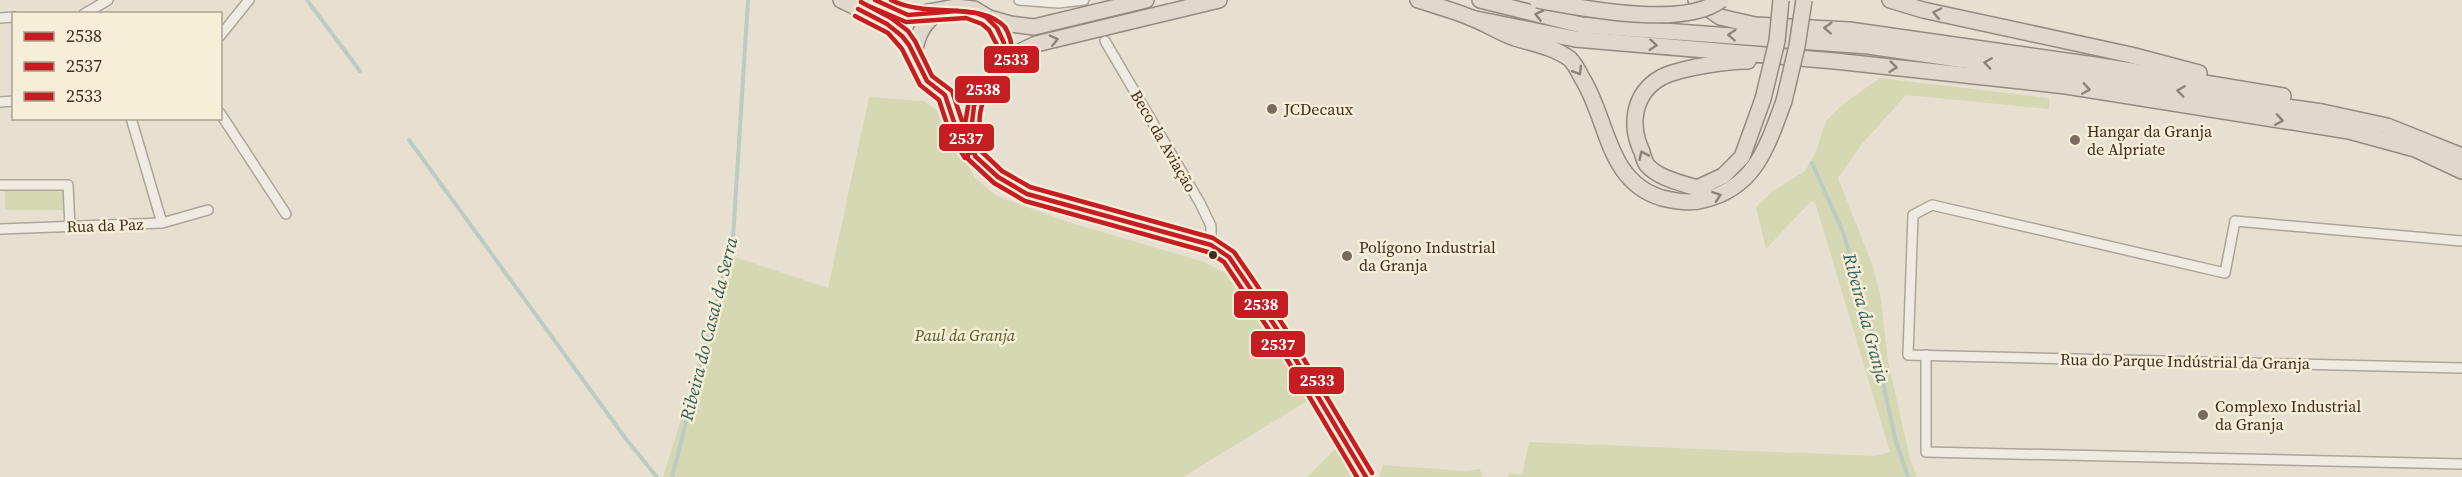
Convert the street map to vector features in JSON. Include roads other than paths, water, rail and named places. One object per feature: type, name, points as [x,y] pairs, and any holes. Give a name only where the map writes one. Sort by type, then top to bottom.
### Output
[{"type":"highway","points":[[841,0],[890,26],[903,37],[914,55],[919,72],[930,86],[945,95],[963,97],[980,92],[994,81],[1003,66],[1017,52],[1036,44],[1219,0]]},
{"type":"highway","points":[[875,0],[894,10],[912,15],[956,7],[974,9],[989,18],[1010,24],[1034,27],[1146,0]]},
{"type":"highway","points":[[1418,0],[1471,18],[1514,37],[1546,46],[1571,60],[1592,94],[1611,151],[1627,176],[1649,194],[1673,201],[1699,201],[1725,194],[1754,170],[1765,150],[1784,101],[1797,46],[1804,0]]},
{"type":"highway","points":[[1480,0],[1581,25],[1759,36],[1868,46],[2322,112],[2387,126],[2462,156]]},
{"type":"highway","points":[[1537,0],[1598,10],[1662,15],[1712,7],[1721,0]]},
{"type":"highway","points":[[1696,0],[1720,17],[1755,25],[1849,30],[2095,65],[2301,99]]},
{"type":"highway","points":[[1781,0],[1777,41],[1763,99],[1742,157],[1723,176],[1697,188],[1668,179],[1647,165],[1635,137],[1634,117],[1639,100],[1650,86],[1663,77],[1731,61],[1834,61]]},
{"type":"highway","points":[[1890,0],[1923,10],[2131,55],[2392,121],[2462,148]]},
{"type":"highway","points":[[914,55],[916,38],[925,22],[939,11]]},
{"type":"highway","points":[[989,18],[1000,31],[1005,48],[1003,66]]},
{"type":"highway","points":[[1471,18],[1575,39],[1834,61],[2066,86],[2349,130],[2415,149],[2462,171]]},
{"type":"street","points":[[87,12],[108,0]]},
{"type":"street","points":[[222,34],[249,0]]},
{"type":"street","points":[[1019,0],[1058,3],[1083,0]]},
{"type":"street","name":"Beco da Aviação","points":[[1105,41],[1200,203],[1211,226],[1211,245]]},
{"type":"street","points":[[975,156],[971,122],[980,92]]},
{"type":"street","points":[[945,95],[953,121],[965,147],[998,177],[1027,194],[1211,245],[1229,257],[1281,335],[1366,477]]},
{"type":"street","points":[[222,116],[286,214]]},
{"type":"street","points":[[132,120],[162,223]]},
{"type":"street","points":[[0,185],[69,185],[70,227]]},
{"type":"street","name":"Rua do Parque Indústrial da Granja","points":[[2462,241],[2235,221],[2224,273],[1932,205],[1913,215],[1908,355],[2462,368]]},
{"type":"street","name":"Rua da Paz","points":[[0,229],[162,223],[208,210]]},
{"type":"street","points":[[1926,355],[1926,452],[2462,464]]},
{"type":"waterway","points":[[307,0],[360,71]]},
{"type":"waterway","name":"Ribeira do Casal da Serra","points":[[672,477],[733,238],[748,0]]},
{"type":"waterway","points":[[409,140],[626,439],[657,477]]},
{"type":"waterway","name":"Ribeira da Granja","points":[[1812,163],[1843,232],[1871,326],[1895,438],[1908,477]]},
{"type":"place","name":"JCDecaux","points":[[1272,109]]},
{"type":"place","name":"Hangar da Granja de Alpriate","points":[[2075,140]]},
{"type":"place","name":"Polígono Industrial da Granja","points":[[1347,256]]},
{"type":"place","name":"Complexo Industrial da Granja","points":[[2203,415]]},
{"type":"park label","name":"Paul da Granja","points":[[965,335]]}]
